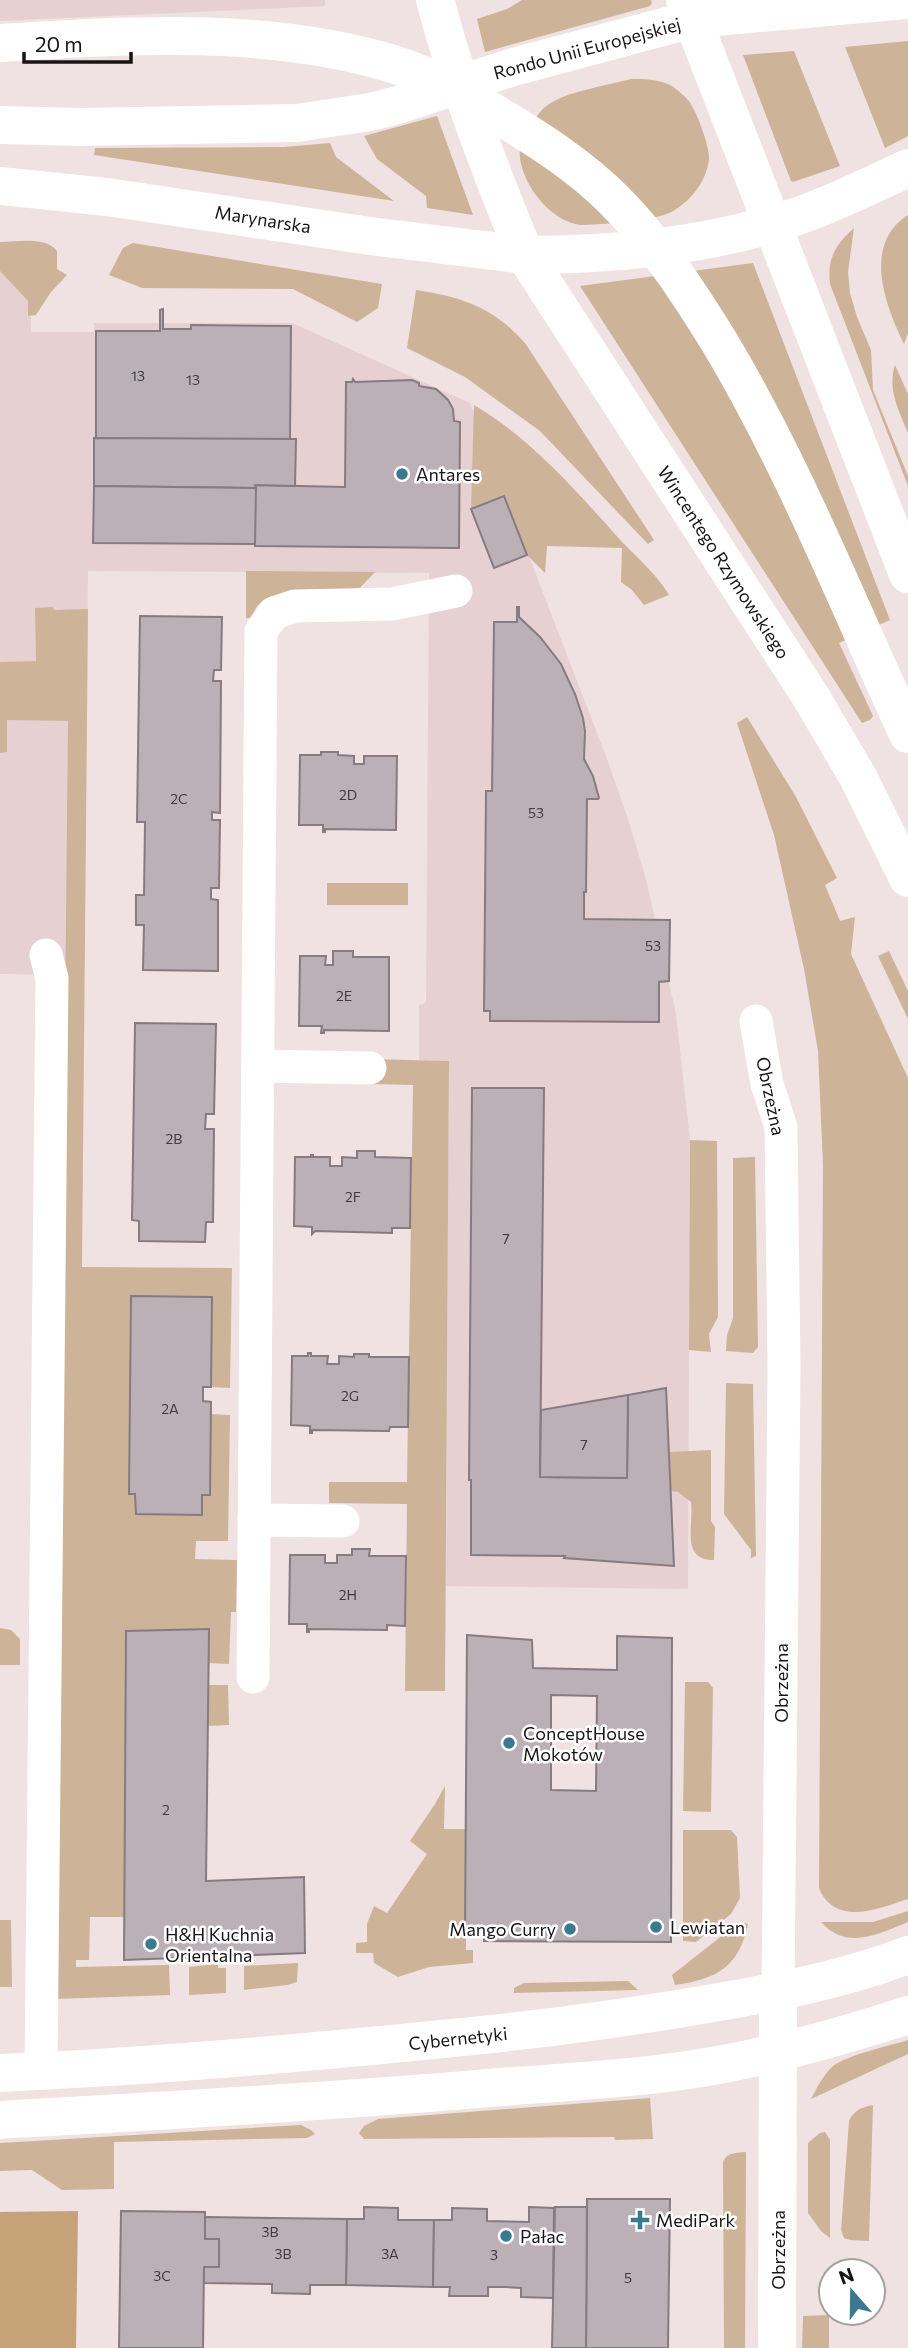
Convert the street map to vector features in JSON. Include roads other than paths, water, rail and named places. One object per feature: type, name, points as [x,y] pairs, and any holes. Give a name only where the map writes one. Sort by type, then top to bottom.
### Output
[{"type":"main road","points":[[435,0],[460,85],[525,255],[570,255],[709,239],[773,224],[828,205],[908,168]]},
{"type":"main road","points":[[689,10],[908,1]]},
{"type":"main road","name":"Rondo Unii Europejskiej","points":[[460,85],[689,10],[773,224]]},
{"type":"main road","points":[[0,44],[96,37],[176,36],[283,42],[347,54],[392,64],[443,82],[570,162],[614,200],[685,286],[750,393],[795,483],[908,734]]},
{"type":"main road","points":[[0,125],[81,127],[297,122],[370,112],[460,85]]},
{"type":"main road","name":"Marynarska","points":[[0,186],[107,197],[382,238],[525,255]]},
{"type":"main road","points":[[773,224],[908,574]]},
{"type":"main road","name":"Wincentego Rzymowskiego","points":[[525,255],[811,697],[858,777],[908,878]]},
{"type":"main road","name":"Cybernetyki","points":[[0,2073],[348,2050],[550,2028],[778,1992],[839,1977],[908,1955]]},
{"type":"main road","name":"Obrzeżna","points":[[777,2348],[778,1992]]},
{"type":"main road","points":[[0,2120],[338,2101],[661,2073],[779,2052],[837,2038],[908,2015]]},
{"type":"street","points":[[253,1677],[261,631],[274,614],[295,606],[392,604],[456,591]]},
{"type":"street","points":[[41,2071],[52,978],[46,955]]},
{"type":"street","name":"Obrzeżna","points":[[756,1021],[767,1084],[781,1127],[784,1367],[778,1992]]},
{"type":"street","points":[[258,1066],[370,1068]]},
{"type":"street","points":[[254,1520],[343,1521]]},
{"type":"place","name":"Antares","points":[[402,474]]},
{"type":"place","name":"ConceptHouse Mokotów","points":[[509,1743]]},
{"type":"place","name":"Lewiatan","points":[[656,1927]]},
{"type":"place","name":"Mango Curry","points":[[570,1929]]},
{"type":"place","name":"H&H Kuchnia Orientalna","points":[[151,1944]]},
{"type":"place","name":"MediPark","points":[[640,2220]]},
{"type":"place","name":"Pałac","points":[[506,2236]]}]
